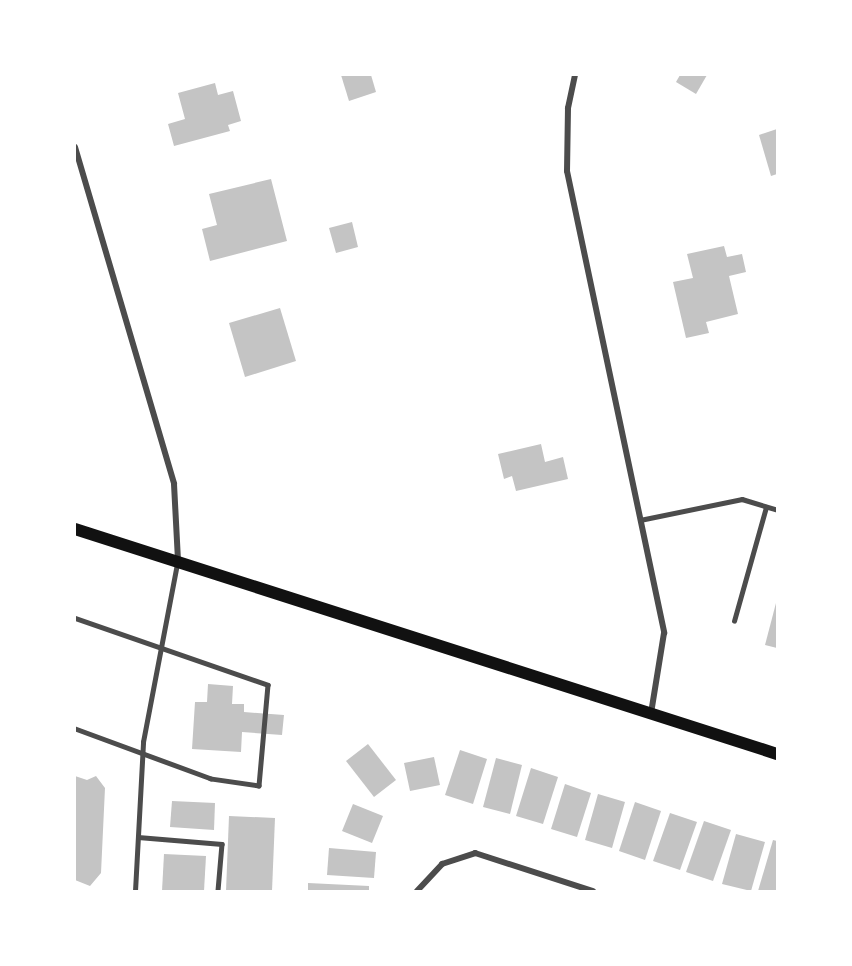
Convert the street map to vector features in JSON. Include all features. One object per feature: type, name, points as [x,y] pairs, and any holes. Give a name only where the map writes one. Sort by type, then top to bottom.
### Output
[{"type":"main road","points":[[75,529],[777,754]]},
{"type":"street","points":[[575,75],[568,108],[567,171],[664,633],[651,713]]},
{"type":"street","points":[[75,147],[174,484],[178,562]]},
{"type":"street","points":[[417,891],[442,864],[475,853],[593,891]]},
{"type":"lane","points":[[640,520],[741,499],[777,510]]},
{"type":"lane","points":[[734,621],[766,507]]},
{"type":"lane","points":[[135,891],[142,753],[178,562]]},
{"type":"lane","points":[[75,618],[162,645],[268,685],[260,786],[211,779],[75,729]]},
{"type":"lane","points":[[138,837],[222,844],[218,891]]},
{"type":"building","points":[[341,75],[371,75],[376,92],[349,101]]},
{"type":"building","points":[[680,75],[707,75],[696,94],[676,82]]},
{"type":"building","points":[[215,83],[218,95],[233,91],[241,121],[228,125],[230,131],[174,146],[168,124],[185,119],[178,93]]},
{"type":"building","points":[[777,129],[777,174],[771,176],[759,135]]},
{"type":"building","points":[[271,179],[287,241],[210,261],[202,229],[217,225],[209,194]]},
{"type":"building","points":[[352,222],[358,247],[336,253],[329,228]]},
{"type":"building","points":[[724,246],[727,257],[742,254],[746,272],[729,276],[738,314],[706,322],[709,333],[686,338],[673,282],[693,278],[687,254]]},
{"type":"building","points":[[280,308],[296,361],[245,377],[229,323]]},
{"type":"building","points":[[541,444],[545,462],[563,457],[568,479],[516,491],[512,476],[504,479],[498,454]]},
{"type":"building","points":[[777,604],[777,648],[765,645]]},
{"type":"building","points":[[208,684],[233,686],[232,704],[244,704],[244,712],[284,715],[282,735],[242,732],[241,752],[192,749],[195,702],[207,702]]},
{"type":"building","points":[[368,744],[396,780],[374,797],[346,761]]},
{"type":"building","points":[[460,750],[487,759],[473,804],[445,795]]},
{"type":"building","points":[[434,757],[440,785],[410,791],[404,763]]},
{"type":"building","points":[[496,758],[522,765],[510,814],[483,807]]},
{"type":"building","points":[[531,768],[558,777],[543,824],[516,816]]},
{"type":"building","points":[[75,776],[87,780],[96,776],[105,788],[101,873],[90,886],[75,880]]},
{"type":"building","points":[[565,784],[591,793],[577,837],[551,829]]},
{"type":"building","points":[[598,794],[625,802],[612,848],[585,840]]},
{"type":"building","points":[[172,801],[215,803],[214,830],[170,827]]},
{"type":"building","points":[[635,802],[661,811],[645,860],[619,851]]},
{"type":"building","points":[[353,804],[383,816],[372,843],[342,831]]},
{"type":"building","points":[[670,813],[697,822],[680,870],[653,861]]},
{"type":"building","points":[[229,816],[275,818],[272,891],[226,891]]},
{"type":"building","points":[[704,821],[731,830],[713,881],[686,872]]},
{"type":"building","points":[[736,834],[765,842],[751,891],[722,884]]},
{"type":"building","points":[[773,840],[777,841],[777,891],[758,891]]},
{"type":"building","points":[[329,848],[376,852],[374,878],[327,875]]},
{"type":"building","points":[[164,854],[206,856],[204,891],[162,891]]},
{"type":"building","points":[[308,883],[369,886],[369,891],[308,891]]}]
